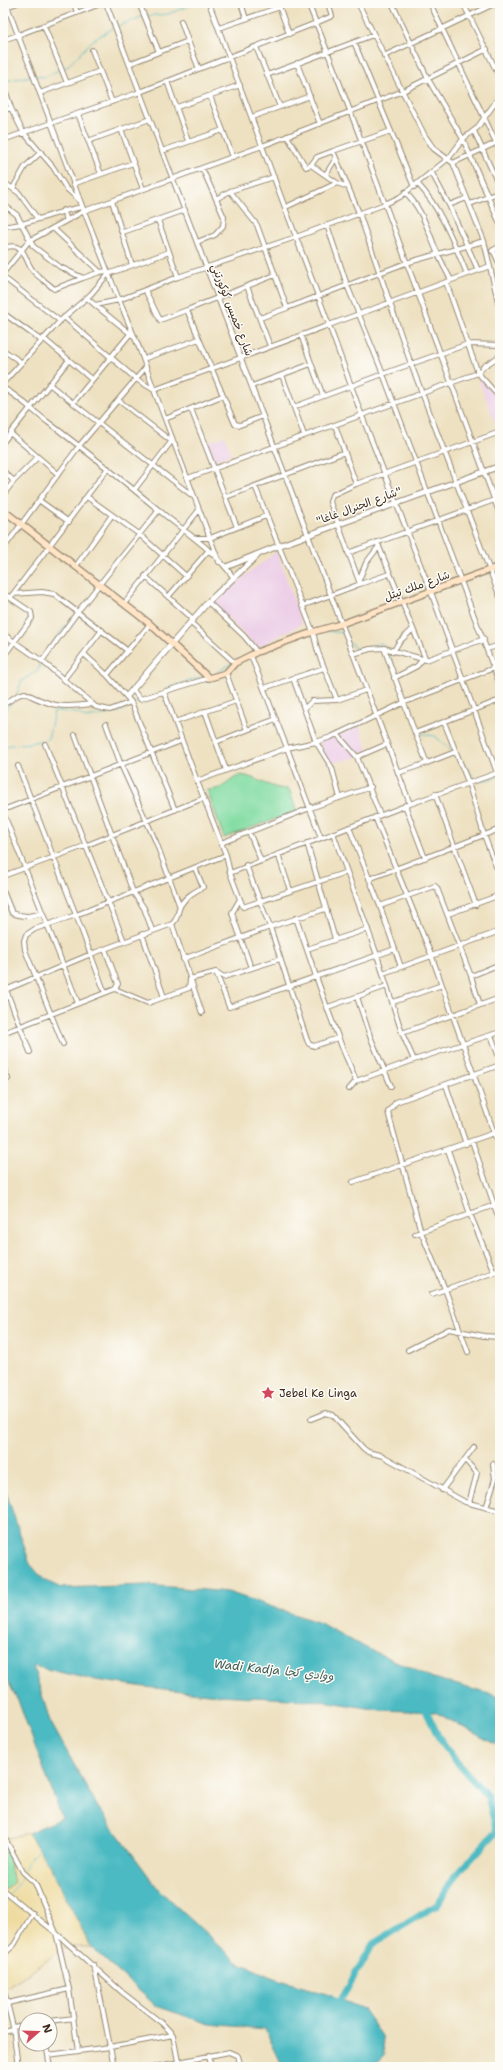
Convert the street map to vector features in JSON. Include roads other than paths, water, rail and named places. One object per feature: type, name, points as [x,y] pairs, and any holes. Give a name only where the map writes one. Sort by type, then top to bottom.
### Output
[{"type":"main road","points":[[3,510],[150,624],[209,678],[226,672],[235,663]]},
{"type":"main road","name":"شارع ملك تيتل","points":[[235,663],[257,652],[313,632],[341,624],[500,566]]},
{"type":"street","points":[[17,3],[6,5],[79,200],[136,340],[173,443],[188,478],[219,562]]},
{"type":"street","points":[[74,3],[78,13]]},
{"type":"street","points":[[3,40],[104,3]]},
{"type":"street","name":"شارع خميس كوكورتني","points":[[104,3],[140,92],[410,804]]},
{"type":"street","points":[[139,3],[159,52]]},
{"type":"street","points":[[209,3],[286,207],[362,416],[398,503],[463,681],[499,772],[500,781]]},
{"type":"street","points":[[241,3],[246,19]]},
{"type":"street","points":[[308,3],[351,112],[500,514]]},
{"type":"street","points":[[3,140],[140,92],[316,23],[332,16],[328,3]]},
{"type":"street","points":[[358,3],[430,145],[453,162],[488,253],[500,310]]},
{"type":"street","points":[[392,3],[428,79],[463,139],[500,224]]},
{"type":"street","points":[[430,3],[484,117],[498,142],[500,151]]},
{"type":"street","points":[[463,3],[500,78]]},
{"type":"street","points":[[384,56],[496,3],[500,10]]},
{"type":"street","points":[[218,28],[246,19],[279,5],[289,34]]},
{"type":"street","points":[[181,21],[199,69]]},
{"type":"street","points":[[44,26],[67,83]]},
{"type":"street","points":[[267,75],[373,35]]},
{"type":"street","points":[[129,64],[188,41]]},
{"type":"street","points":[[354,42],[390,131],[416,185],[431,199],[456,248],[467,274]]},
{"type":"street","points":[[256,47],[280,107]]},
{"type":"street","points":[[3,226],[20,223],[63,210],[83,209],[112,201],[173,179],[403,91],[487,49]]},
{"type":"street","points":[[92,50],[112,102]]},
{"type":"street","points":[[297,64],[320,124]]},
{"type":"street","points":[[40,94],[100,71]]},
{"type":"street","points":[[167,81],[188,141]]},
{"type":"street","points":[[3,83],[11,108],[23,132],[41,152],[66,188],[79,200]]},
{"type":"street","points":[[177,107],[240,85]]},
{"type":"street","points":[[210,96],[233,157]]},
{"type":"street","points":[[252,118],[310,96]]},
{"type":"street","points":[[96,305],[119,300],[178,277],[296,237],[400,198],[449,158],[463,139],[474,131],[500,96]]},
{"type":"street","points":[[495,102],[500,108]]},
{"type":"street","points":[[3,111],[11,108]]},
{"type":"street","points":[[78,114],[100,174]]},
{"type":"street","points":[[88,141],[150,119]]},
{"type":"street","points":[[121,129],[144,189]]},
{"type":"street","points":[[162,151],[223,130]]},
{"type":"street","points":[[288,136],[306,167],[311,165],[318,157],[390,131]]},
{"type":"street","points":[[474,131],[500,188]]},
{"type":"street","points":[[453,162],[471,156],[498,142]]},
{"type":"street","points":[[333,151],[359,213],[411,364],[500,597]]},
{"type":"street","points":[[13,188],[25,167],[41,152]]},
{"type":"street","points":[[326,174],[336,158]]},
{"type":"street","points":[[73,184],[133,163]]},
{"type":"street","points":[[311,165],[337,183],[348,187]]},
{"type":"street","points":[[197,242],[215,235],[224,226],[224,217],[202,168]]},
{"type":"street","points":[[432,173],[449,205],[478,270]]},
{"type":"street","points":[[216,199],[230,191],[274,177]]},
{"type":"street","points":[[4,183],[19,193],[37,218]]},
{"type":"street","points":[[286,207],[337,183]]},
{"type":"street","points":[[230,191],[253,217],[266,246],[287,308]]},
{"type":"street","points":[[406,192],[424,219],[451,280]]},
{"type":"street","points":[[470,204],[500,192]]},
{"type":"street","points":[[449,205],[468,198]]},
{"type":"street","points":[[112,201],[123,232],[132,265]]},
{"type":"street","points":[[3,204],[14,212],[29,241],[60,267],[83,278]]},
{"type":"street","points":[[3,273],[29,241],[67,220],[83,209]]},
{"type":"street","points":[[63,210],[67,220]]},
{"type":"street","points":[[123,232],[185,210]]},
{"type":"street","points":[[158,220],[178,277]]},
{"type":"street","points":[[327,225],[347,285],[417,462],[500,685]]},
{"type":"street","points":[[53,228],[100,272]]},
{"type":"street","points":[[260,318],[406,263],[484,241]]},
{"type":"street","points":[[3,248],[13,245],[21,251],[35,274],[46,281],[54,289],[100,272],[108,272],[169,252]]},
{"type":"street","points":[[488,253],[500,246]]},
{"type":"street","points":[[493,250],[500,265]]},
{"type":"street","points":[[154,390],[359,313],[490,266]]},
{"type":"street","points":[[3,384],[21,362],[60,321],[87,298],[108,272]]},
{"type":"street","points":[[145,290],[160,320],[275,275]]},
{"type":"street","points":[[3,277],[60,321]]},
{"type":"street","points":[[446,282],[478,373],[500,398]]},
{"type":"street","points":[[247,286],[270,346]]},
{"type":"street","points":[[87,298],[136,340]]},
{"type":"street","points":[[187,310],[222,396],[236,425],[263,416]]},
{"type":"street","points":[[3,313],[43,340],[92,380]]},
{"type":"street","points":[[64,317],[136,379],[154,390]]},
{"type":"street","points":[[73,403],[130,334]]},
{"type":"street","points":[[301,335],[323,396]]},
{"type":"street","points":[[143,359],[199,339]]},
{"type":"street","points":[[294,407],[468,344],[500,345]]},
{"type":"street","points":[[3,350],[21,362]]},
{"type":"street","points":[[188,478],[478,373],[484,366],[500,356]]},
{"type":"street","points":[[3,442],[68,360]]},
{"type":"street","points":[[252,386],[311,364]]},
{"type":"street","points":[[3,549],[40,501],[79,446],[146,368]]},
{"type":"street","points":[[282,375],[304,435]]},
{"type":"street","points":[[49,384],[98,424],[195,497]]},
{"type":"street","points":[[3,388],[11,392],[30,409],[135,489],[194,538],[226,567],[233,577]]},
{"type":"street","points":[[165,419],[222,396]]},
{"type":"street","points":[[118,400],[173,443]]},
{"type":"street","points":[[191,409],[238,527]]},
{"type":"street","points":[[335,425],[356,484]]},
{"type":"street","points":[[359,582],[330,498],[332,495],[356,484],[500,432]]},
{"type":"street","points":[[10,433],[58,474]]},
{"type":"street","points":[[135,489],[153,465],[173,443]]},
{"type":"street","points":[[226,497],[344,452]]},
{"type":"street","points":[[3,495],[14,481],[38,457]]},
{"type":"street","name":"\"شارع الجنرال غاغا\"","points":[[226,567],[278,546],[500,466]]},
{"type":"street","points":[[12,596],[108,468]]},
{"type":"street","points":[[3,471],[14,481]]},
{"type":"street","points":[[254,486],[313,632],[324,668],[337,700]]},
{"type":"street","points":[[87,497],[139,534],[186,576]]},
{"type":"street","points":[[348,553],[378,544],[408,531],[500,498]]},
{"type":"street","points":[[40,501],[69,522]]},
{"type":"street","points":[[42,661],[99,584],[159,510]]},
{"type":"street","points":[[124,604],[162,554],[199,510]]},
{"type":"street","points":[[76,566],[112,515]]},
{"type":"street","points":[[194,538],[210,538],[266,516]]},
{"type":"street","points":[[378,544],[424,660]]},
{"type":"street","points":[[359,582],[366,563],[378,544]]},
{"type":"street","points":[[168,597],[208,551]]},
{"type":"street","points":[[127,696],[191,620],[233,577],[260,554]]},
{"type":"street","points":[[302,606],[359,582],[389,574]]},
{"type":"street","points":[[145,576],[235,663]]},
{"type":"street","points":[[12,596],[50,592],[128,651]]},
{"type":"street","points":[[3,593],[12,596],[32,614],[32,618],[15,643],[3,657]]},
{"type":"street","points":[[208,602],[244,636],[257,652]]},
{"type":"street","points":[[107,675],[150,624]]},
{"type":"street","points":[[64,679],[102,630]]},
{"type":"street","points":[[393,652],[399,642],[412,630]]},
{"type":"street","points":[[3,634],[42,661],[96,707],[110,710],[131,702]]},
{"type":"street","points":[[394,678],[417,666],[424,660],[484,640]]},
{"type":"street","points":[[487,649],[500,644]]},
{"type":"street","points":[[353,654],[370,649],[384,648],[393,652],[424,660]]},
{"type":"street","points":[[384,648],[426,763]]},
{"type":"street","points":[[84,654],[107,675],[131,702],[175,810]]},
{"type":"street","points":[[251,656],[321,838]]},
{"type":"street","points":[[264,688],[324,668]]},
{"type":"street","points":[[196,781],[287,748],[316,742],[337,734],[403,703],[494,668]]},
{"type":"street","points":[[226,672],[247,730]]},
{"type":"street","points":[[133,690],[140,699],[209,678]]},
{"type":"street","points":[[293,678],[316,742],[332,768],[340,798]]},
{"type":"street","points":[[304,709],[312,701],[337,700],[366,690]]},
{"type":"street","points":[[164,692],[196,781],[226,855],[230,873],[243,907],[260,900],[347,872]]},
{"type":"street","points":[[3,705],[18,695],[25,693],[49,705],[60,707],[92,704]]},
{"type":"street","points":[[415,733],[500,700]]},
{"type":"street","points":[[175,722],[236,701]]},
{"type":"street","points":[[205,711],[226,770]]},
{"type":"street","points":[[216,742],[276,719]]},
{"type":"street","points":[[444,722],[468,782],[484,835],[498,865],[500,877]]},
{"type":"street","points":[[106,724],[121,766],[161,854],[168,879],[180,907]]},
{"type":"street","points":[[337,734],[357,757],[371,787],[380,815]]},
{"type":"street","points":[[75,735],[92,776],[133,892],[144,908],[152,930]]},
{"type":"street","points":[[78,1003],[3,811],[121,766],[182,740]]},
{"type":"street","points":[[45,744],[64,787],[124,941]]},
{"type":"street","points":[[357,757],[387,744]]},
{"type":"street","points":[[398,773],[455,752]]},
{"type":"street","points":[[18,766],[105,993]]},
{"type":"street","points":[[230,873],[246,865],[307,844],[405,805],[499,772]]},
{"type":"street","points":[[221,843],[310,808],[371,787]]},
{"type":"street","points":[[435,794],[476,905]]},
{"type":"street","points":[[3,876],[87,845],[204,798]]},
{"type":"street","points":[[405,805],[425,858]]},
{"type":"street","points":[[375,817],[432,957],[500,1151]]},
{"type":"street","points":[[349,827],[380,906],[401,966]]},
{"type":"street","points":[[369,878],[397,869],[500,829]]},
{"type":"street","points":[[250,832],[260,861]]},
{"type":"street","points":[[333,833],[368,929],[402,1033],[414,1060]]},
{"type":"street","points":[[307,844],[335,939]]},
{"type":"street","points":[[278,854],[290,890]]},
{"type":"street","points":[[63,1044],[25,950],[24,941],[26,935],[30,931],[46,924],[76,915],[226,855]]},
{"type":"street","points":[[246,865],[270,927],[297,1016],[309,1044],[314,1046],[338,1038]]},
{"type":"street","points":[[4,990],[152,930],[172,924],[178,917],[180,907],[187,896],[203,887],[195,868]]},
{"type":"street","points":[[380,906],[435,886],[448,914],[480,1005]]},
{"type":"street","points":[[3,891],[12,913],[30,917],[42,913]]},
{"type":"street","points":[[448,914],[500,896]]},
{"type":"street","points":[[240,899],[232,913],[251,968]]},
{"type":"street","points":[[184,959],[270,927],[325,909]]},
{"type":"street","points":[[296,918],[338,1038],[346,1059],[350,1062],[356,1081]]},
{"type":"street","points":[[172,924],[202,1013]]},
{"type":"street","points":[[306,949],[368,929]]},
{"type":"street","points":[[383,973],[432,957],[500,931]]},
{"type":"street","points":[[142,934],[164,997]]},
{"type":"street","points":[[104,949],[118,984],[116,989]]},
{"type":"street","points":[[216,972],[230,1007],[317,978],[395,949]]},
{"type":"street","points":[[190,979],[216,972],[224,977],[280,959]]},
{"type":"street","points":[[471,976],[500,965]]},
{"type":"street","points":[[3,1033],[116,989],[148,1003],[189,988],[190,979]]},
{"type":"street","points":[[3,982],[4,990],[30,1052]]},
{"type":"street","points":[[393,1002],[442,984]]},
{"type":"street","points":[[328,1007],[387,986]]},
{"type":"street","points":[[358,997],[391,1086]]},
{"type":"street","points":[[402,1033],[500,998]]},
{"type":"street","points":[[349,1089],[356,1081],[384,1070],[500,1032]]},
{"type":"street","points":[[491,1035],[500,1060]]},
{"type":"street","points":[[468,1352],[446,1289],[421,1232],[404,1165],[388,1112],[396,1102],[500,1065]]},
{"type":"street","points":[[3,1067],[8,1079]]},
{"type":"street","points":[[446,1085],[466,1144]]},
{"type":"street","points":[[353,1182],[466,1144],[500,1130]]},
{"type":"street","points":[[472,1141],[500,1222]]},
{"type":"street","points":[[448,1150],[470,1214],[494,1272]]},
{"type":"street","points":[[415,1234],[500,1203]]},
{"type":"street","points":[[432,1294],[500,1270]]},
{"type":"street","points":[[408,1350],[449,1329],[484,1336],[500,1337]]},
{"type":"street","points":[[311,1419],[326,1413],[333,1415],[362,1448],[368,1452],[383,1456],[442,1490],[469,1503],[500,1511]]},
{"type":"street","points":[[442,1490],[474,1447]]},
{"type":"street","points":[[465,1460],[477,1473],[469,1503]]},
{"type":"street","points":[[486,1508],[495,1479],[494,1464]]},
{"type":"street","points":[[3,1835],[23,1872],[35,1883],[56,1933],[69,1989],[78,2051]]},
{"type":"street","points":[[3,1890],[33,1913],[94,1965],[123,1993],[164,2024],[173,2035],[179,2065]]},
{"type":"street","points":[[3,1955],[14,1945],[33,1913]]},
{"type":"street","points":[[94,1965],[114,2067]]},
{"type":"street","points":[[3,1986],[13,2028],[18,2067]]},
{"type":"street","points":[[8,2004],[69,1989]]},
{"type":"street","points":[[58,2020],[74,2018]]},
{"type":"street","points":[[3,2032],[18,2027]]},
{"type":"street","points":[[48,2055],[110,2047],[173,2035]]},
{"type":"street","points":[[47,2052],[50,2067]]},
{"type":"street","points":[[154,2067],[179,2065],[208,2055],[230,2052],[238,2056],[242,2067]]},
{"type":"street","points":[[208,2055],[211,2067]]},
{"type":"water","name":"Wadi Kadja ووادي كجا","points":[[3,1483],[30,1564],[44,1580],[61,1588],[147,1585],[228,1592],[320,1623],[360,1645],[433,1678],[500,1697],[500,1747],[435,1712],[380,1710],[323,1701],[218,1695],[145,1687],[89,1679],[33,1666],[50,1721],[97,1806],[159,1890],[237,1962],[274,1978],[333,1996],[363,2009],[382,2036],[384,2056],[372,2067],[283,2067],[265,2029],[209,2024],[156,2006],[91,1947],[51,1868],[28,1833],[62,1818],[19,1703],[3,1672],[3,1656],[5,1657],[3,1655]]},
{"type":"waterway","points":[[147,16],[168,14],[196,3]]},
{"type":"waterway","points":[[118,26],[144,16]]},
{"type":"waterway","points":[[62,69],[68,66],[93,40],[112,29]]},
{"type":"waterway","points":[[36,76],[45,77],[59,70]]},
{"type":"waterway","points":[[5,81],[31,76]]},
{"type":"waterway","points":[[41,659],[67,623]]},
{"type":"waterway","points":[[326,631],[343,633]]},
{"type":"waterway","points":[[286,639],[307,632]]},
{"type":"waterway","points":[[351,643],[354,648],[364,649],[381,643],[386,647]]},
{"type":"waterway","points":[[388,651],[397,675]]},
{"type":"waterway","points":[[17,693],[22,681],[39,669],[40,662]]},
{"type":"waterway","points":[[216,673],[232,663]]},
{"type":"waterway","points":[[165,689],[204,676]]},
{"type":"waterway","points":[[398,678],[405,699]]},
{"type":"waterway","points":[[3,712],[14,700]]},
{"type":"waterway","points":[[134,703],[144,700]]},
{"type":"waterway","points":[[3,746],[48,739],[54,712],[60,711],[76,713],[86,718],[119,712],[130,706]]},
{"type":"waterway","points":[[419,733],[435,736],[452,751]]},
{"type":"waterway","points":[[462,762],[475,779]]},
{"type":"waterway","points":[[481,781],[497,777]]},
{"type":"waterway","points":[[339,2007],[340,2001],[373,1944],[437,1905],[454,1877],[497,1831],[488,1797],[455,1760],[438,1736],[423,1704]]},
{"type":"waterway","points":[[24,1870],[29,1859],[39,1849]]},
{"type":"waterway","points":[[10,1894],[18,1884],[23,1873]]},
{"type":"waterway","points":[[3,1905],[9,1897]]},
{"type":"place","name":"Jebel Ke Linga","points":[[268,1393]]}]
